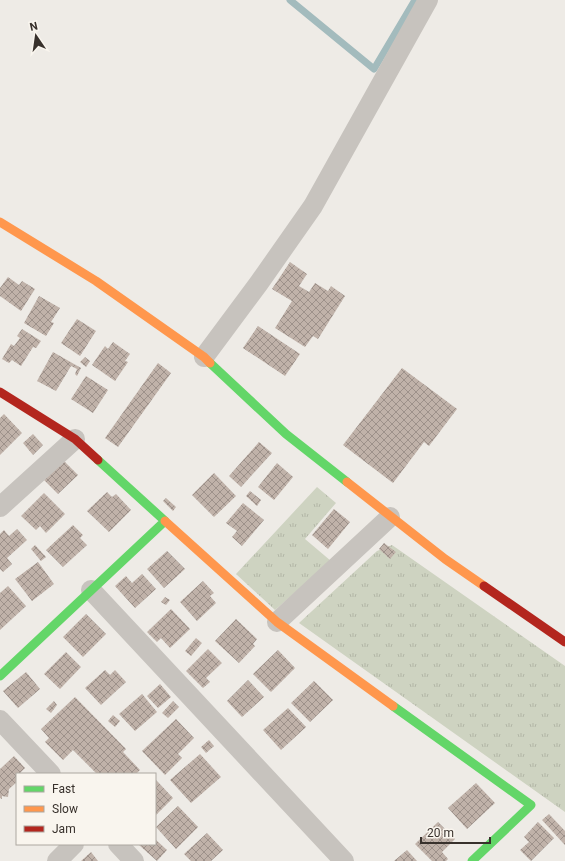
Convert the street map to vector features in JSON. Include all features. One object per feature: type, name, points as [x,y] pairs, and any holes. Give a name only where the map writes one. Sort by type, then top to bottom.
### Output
[{"type":"street","points":[[204,357],[259,283],[313,206],[428,0]]},
{"type":"street","points":[[0,222],[96,282],[204,357],[286,434],[390,517],[445,559],[565,642]]},
{"type":"street","points":[[0,392],[75,439],[277,622],[531,805],[472,861]]},
{"type":"street","points":[[0,507],[75,439]]},
{"type":"street","points":[[277,622],[390,517]]},
{"type":"street","points":[[0,676],[164,521]]},
{"type":"street","points":[[91,590],[344,861]]},
{"type":"street","points":[[0,720],[50,773]]},
{"type":"street","points":[[57,861],[73,845]]},
{"type":"street","points":[[119,845],[134,861]]},
{"type":"green space","points":[[317,487],[336,503],[305,539],[331,561],[275,610],[236,574]]},
{"type":"green space","points":[[392,545],[565,666],[565,812],[299,623],[377,551]]},
{"type":"building","points":[[290,262],[307,274],[299,286],[309,292],[315,283],[328,291],[331,286],[345,296],[318,339],[313,336],[305,347],[275,328],[292,301],[272,289]]},
{"type":"building","points":[[8,277],[19,285],[22,281],[35,289],[21,311],[0,296],[0,288]]},
{"type":"building","points":[[39,296],[60,308],[51,322],[54,323],[46,336],[24,323]]},
{"type":"building","points":[[77,319],[96,331],[80,356],[61,343]]},
{"type":"building","points":[[258,326],[300,354],[285,376],[243,348]]},
{"type":"building","points":[[22,329],[41,341],[36,348],[33,347],[21,366],[12,360],[9,363],[2,359],[11,344],[14,346],[20,338],[17,336]]},
{"type":"building","points":[[113,342],[130,354],[125,361],[128,362],[115,381],[92,365],[105,346],[108,349]]},
{"type":"building","points":[[53,352],[81,368],[77,376],[75,374],[77,369],[71,366],[56,391],[37,381]]},
{"type":"building","points":[[85,357],[90,361],[86,367],[80,362]]},
{"type":"building","points":[[158,363],[171,373],[118,447],[105,438]]},
{"type":"building","points":[[402,368],[457,409],[429,446],[424,442],[393,483],[343,445]]},
{"type":"building","points":[[86,376],[108,390],[93,413],[71,399]]},
{"type":"building","points":[[4,414],[22,433],[0,455],[0,418]]},
{"type":"building","points":[[33,434],[43,445],[33,455],[23,443]]},
{"type":"building","points":[[259,442],[272,453],[241,487],[229,476]]},
{"type":"building","points":[[64,461],[78,475],[58,494],[44,480]]},
{"type":"building","points":[[277,463],[293,477],[274,500],[258,487]]},
{"type":"building","points":[[214,473],[236,496],[214,517],[192,495]]},
{"type":"building","points":[[250,491],[261,500],[257,506],[246,496]]},
{"type":"building","points":[[107,492],[112,497],[116,494],[131,510],[109,532],[87,511]]},
{"type":"building","points":[[44,493],[65,514],[46,533],[40,526],[36,530],[21,516]]},
{"type":"building","points":[[166,498],[176,507],[173,511],[163,501]]},
{"type":"building","points":[[243,503],[264,520],[242,546],[232,537],[237,531],[226,523]]},
{"type":"building","points":[[334,509],[350,522],[328,549],[312,535]]},
{"type":"building","points":[[73,525],[83,535],[80,538],[87,545],[63,567],[46,550]]},
{"type":"building","points":[[17,529],[27,540],[7,558],[12,564],[3,572],[0,569],[0,534],[4,530],[9,536]]},
{"type":"building","points":[[384,543],[396,552],[390,559],[379,549]]},
{"type":"building","points":[[35,545],[46,557],[41,561],[31,549]]},
{"type":"building","points":[[167,551],[185,569],[164,588],[147,569]]},
{"type":"building","points":[[38,562],[54,584],[32,601],[15,579]]},
{"type":"building","points":[[142,574],[156,589],[135,608],[115,586],[126,576],[132,583]]},
{"type":"building","points":[[203,581],[214,593],[210,596],[216,603],[197,621],[180,602]]},
{"type":"building","points":[[8,586],[26,606],[0,630],[0,593]]},
{"type":"building","points":[[165,597],[170,600],[166,605],[161,602]]},
{"type":"building","points":[[171,609],[190,629],[170,648],[161,638],[157,642],[147,632]]},
{"type":"building","points":[[86,614],[106,634],[83,657],[63,637]]},
{"type":"building","points":[[236,619],[257,639],[253,644],[255,646],[239,663],[215,641]]},
{"type":"building","points":[[196,638],[202,643],[191,656],[185,651]]},
{"type":"building","points":[[208,649],[222,663],[206,678],[210,682],[203,688],[186,671]]},
{"type":"building","points":[[278,650],[295,668],[271,692],[253,674]]},
{"type":"building","points":[[66,652],[81,667],[60,689],[44,674]]},
{"type":"building","points":[[105,670],[110,675],[115,670],[126,682],[101,705],[85,688]]},
{"type":"building","points":[[26,672],[40,689],[18,708],[3,691]]},
{"type":"building","points":[[248,680],[264,697],[242,717],[227,701]]},
{"type":"building","points":[[314,681],[333,700],[310,722],[291,703]]},
{"type":"building","points":[[160,684],[171,697],[158,708],[147,696]]},
{"type":"building","points":[[142,694],[157,712],[135,731],[119,714]]},
{"type":"building","points":[[75,697],[126,749],[123,752],[140,770],[137,773],[96,773],[73,750],[63,760],[45,742],[49,738],[41,729]]},
{"type":"building","points":[[54,701],[57,705],[51,713],[46,709]]},
{"type":"building","points":[[173,701],[179,707],[168,718],[162,713]]},
{"type":"building","points":[[288,708],[306,727],[281,750],[263,730]]},
{"type":"building","points":[[113,715],[120,721],[115,727],[108,721]]},
{"type":"building","points":[[176,719],[194,738],[178,754],[182,758],[165,775],[142,751]]},
{"type":"building","points":[[209,740],[214,746],[206,753],[201,747]]},
{"type":"building","points":[[200,754],[221,777],[191,803],[170,780]]},
{"type":"building","points":[[14,756],[25,768],[20,773],[16,773],[16,783],[9,789],[8,797],[2,796],[2,799],[0,798],[0,769]]},
{"type":"building","points":[[156,780],[173,798],[156,815]]},
{"type":"building","points":[[476,783],[495,803],[467,829],[448,808]]},
{"type":"building","points":[[178,806],[198,827],[176,849],[156,827]]},
{"type":"building","points":[[549,814],[565,831],[565,845],[542,820]]},
{"type":"building","points":[[438,822],[455,839],[442,852],[448,859],[446,861],[432,861],[415,844]]},
{"type":"building","points":[[538,822],[554,838],[531,861],[520,850],[529,842],[524,837]]},
{"type":"building","points":[[207,833],[223,850],[211,861],[191,861],[184,854]]},
{"type":"building","points":[[156,840],[167,850],[157,861],[139,845],[156,845]]},
{"type":"building","points":[[407,850],[417,861],[394,861]]},
{"type":"building","points":[[91,852],[98,861],[81,861]]},
{"type":"waterway","points":[[290,0],[374,69],[415,0]]},
{"type":"traffic: fast","points":[[210,363],[286,434],[347,482]]},
{"type":"traffic: fast","points":[[0,676],[165,521],[98,460]]},
{"type":"traffic: fast","points":[[393,706],[531,805],[472,861]]},
{"type":"traffic: slow","points":[[0,222],[96,281],[204,357],[210,363]]},
{"type":"traffic: slow","points":[[347,482],[445,559],[484,586]]},
{"type":"traffic: slow","points":[[165,521],[277,622],[393,706]]},
{"type":"traffic: jam","points":[[0,392],[75,439],[98,460]]},
{"type":"traffic: jam","points":[[484,586],[565,642]]}]
